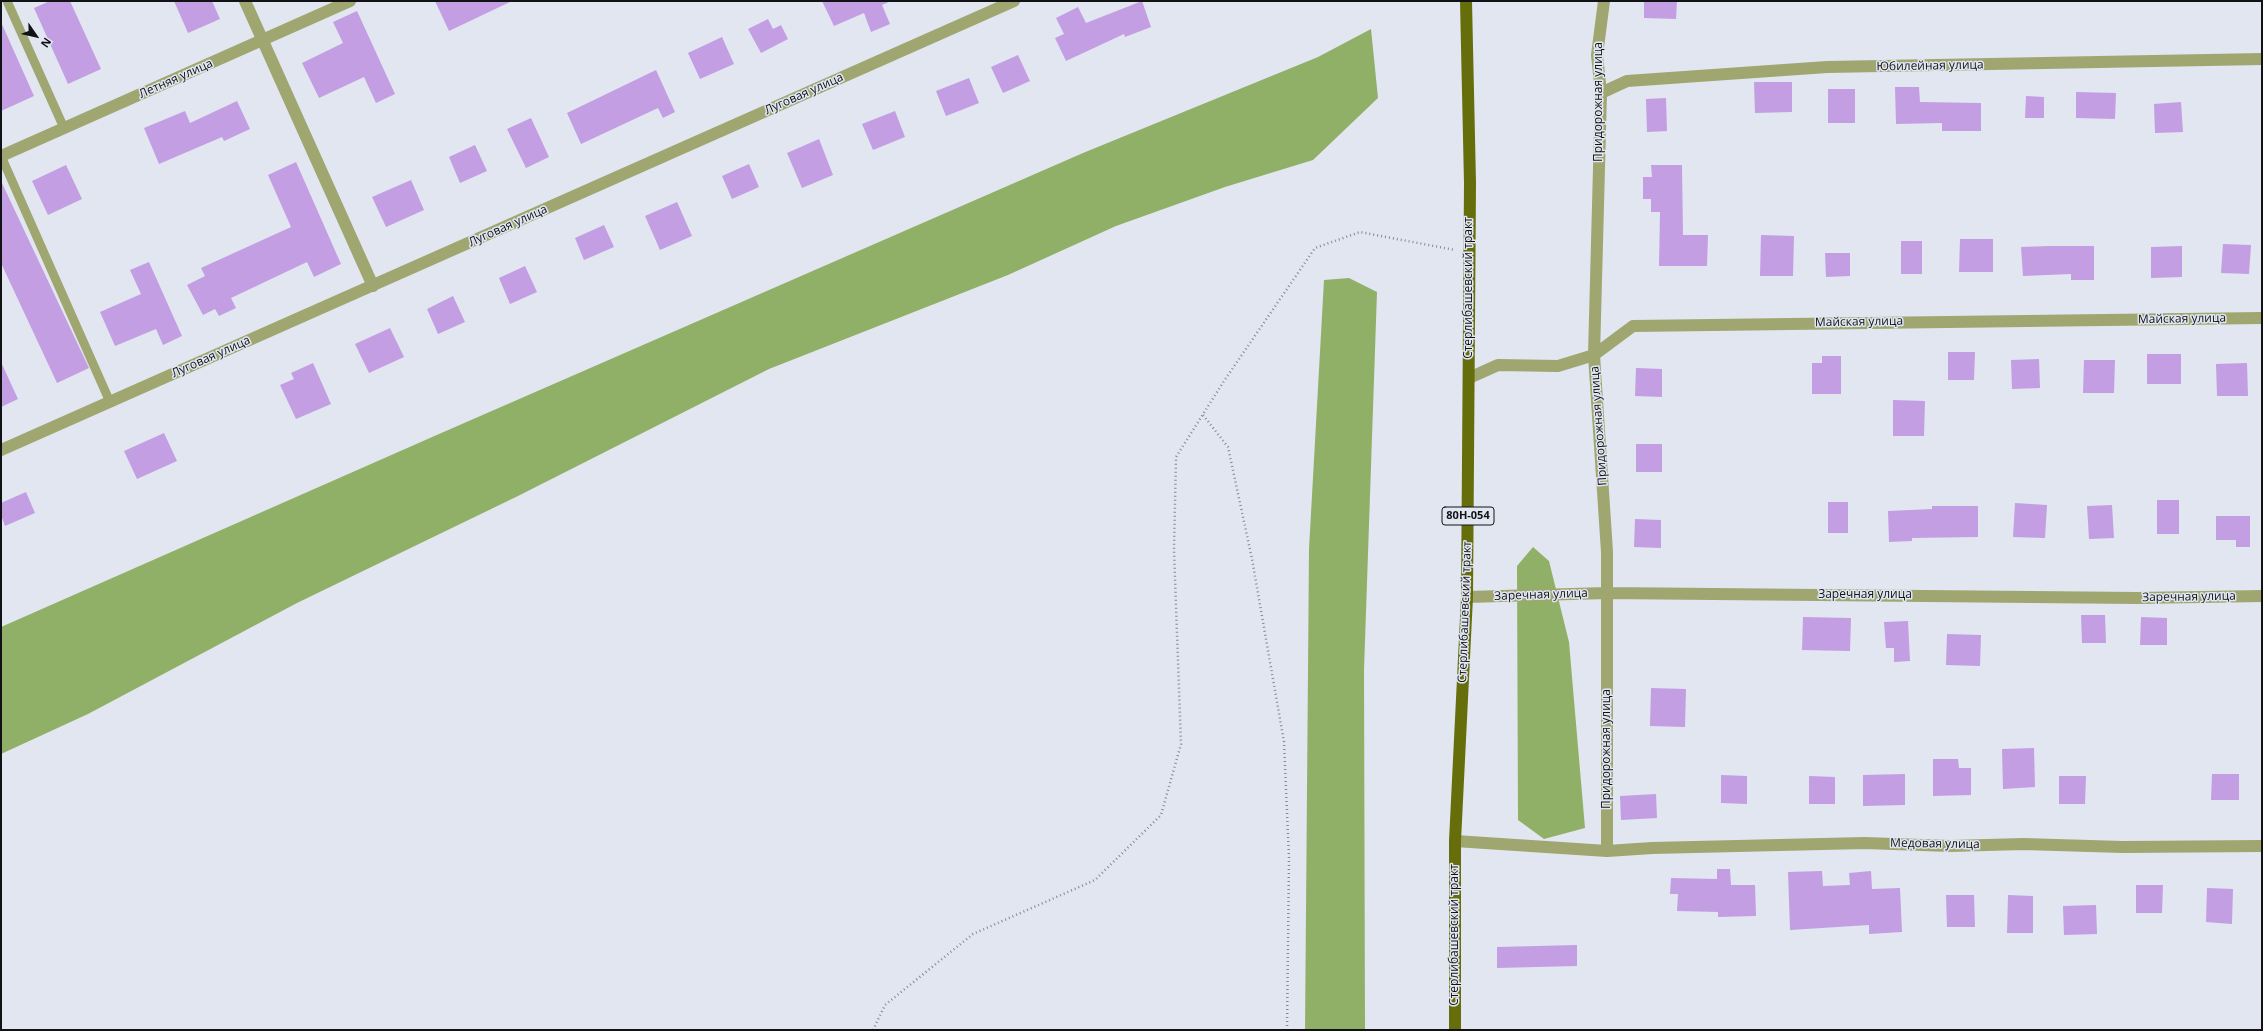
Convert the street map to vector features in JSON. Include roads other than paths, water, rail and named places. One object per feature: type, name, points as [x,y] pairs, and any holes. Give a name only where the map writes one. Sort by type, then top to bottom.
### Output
[{"type":"main road","name":"Стерлибашевский тракт","points":[[1455,1030],[1455,841],[1467,597],[1469,253],[1466,1]]},
{"type":"street","points":[[245,1],[372,286]]},
{"type":"street","name":"Летняя улица","points":[[1,156],[263,41],[350,1]]},
{"type":"street","name":"Луговая улица","points":[[1,450],[1014,1]]},
{"type":"street","name":"Придорожная улица","points":[[1604,1],[1597,55],[1601,93],[1594,355],[1606,552],[1607,851]]},
{"type":"street","name":"Юбилейная улица","points":[[1601,93],[1627,81],[1827,67],[2262,59]]},
{"type":"street","name":"Майская улица","points":[[1469,378],[1498,365],[1558,366],[1594,355],[1633,326],[2262,318]]},
{"type":"street","name":"Заречная улица","points":[[1467,597],[1607,593],[2137,598],[2262,596]]},
{"type":"street","name":"Медовая улица","points":[[1455,841],[1607,851],[1652,848],[1865,843],[1950,846],[2023,844],[2123,847],[2262,846]]},
{"type":"lane","points":[[8,1],[64,128]]},
{"type":"lane","points":[[1,156],[110,402]]}]
